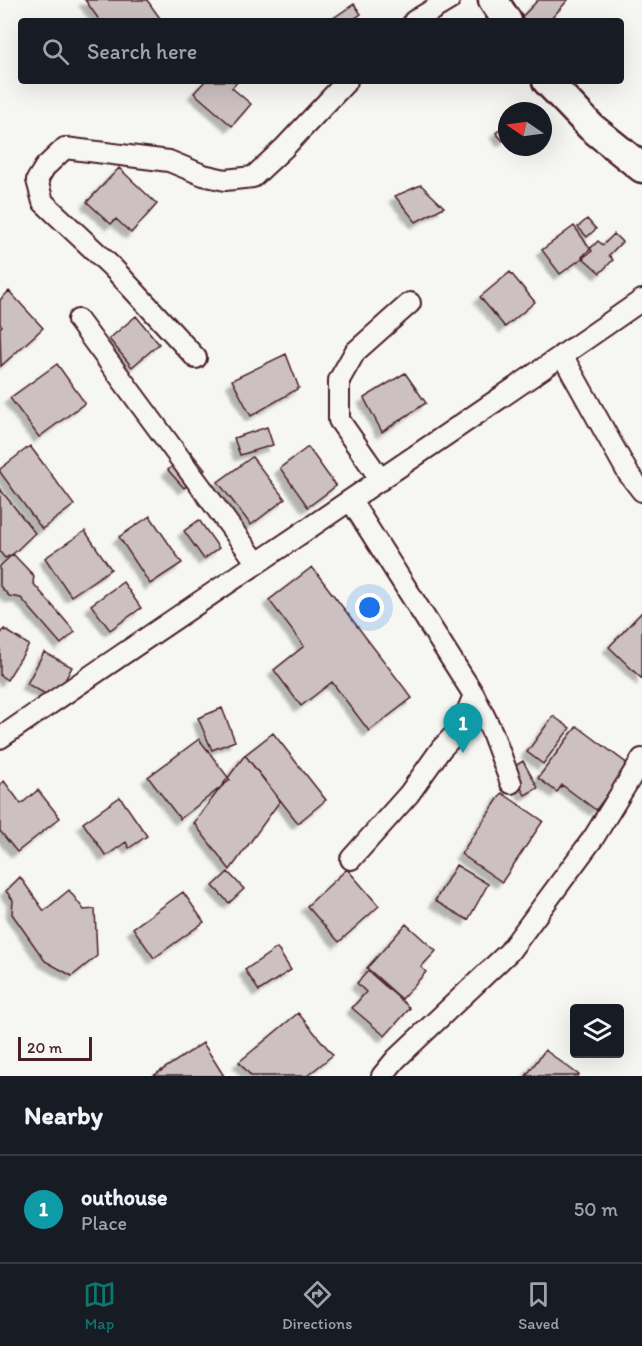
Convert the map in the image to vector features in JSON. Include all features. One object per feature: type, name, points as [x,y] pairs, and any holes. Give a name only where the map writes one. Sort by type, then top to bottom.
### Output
[{"type":"main road","points":[[493,0],[505,18]]},
{"type":"main road","points":[[550,84],[591,127],[642,168]]},
{"type":"street","points":[[419,18],[448,0]]},
{"type":"street","points":[[196,358],[113,268],[44,202],[37,180],[45,166],[65,148],[170,160],[203,175],[225,180],[253,177],[284,148],[344,84]]},
{"type":"street","points":[[0,738],[257,562],[351,501],[642,300]]},
{"type":"street","points":[[381,480],[339,420],[339,380],[355,352],[410,303]]},
{"type":"street","points":[[78,320],[257,562]]},
{"type":"street","points":[[562,356],[628,473],[642,490]]},
{"type":"street","points":[[351,501],[474,695],[492,732],[511,783]]},
{"type":"street","points":[[351,859],[409,794],[441,749],[460,729],[474,695]]},
{"type":"street","points":[[382,1076],[396,1059],[509,952],[594,837],[642,759]]},
{"type":"building","points":[[85,0],[147,0],[160,18],[98,18]]},
{"type":"building","points":[[538,0],[568,0],[552,18],[521,18]]},
{"type":"building","points":[[354,4],[361,14],[355,18],[333,18]]},
{"type":"building","points":[[202,84],[235,84],[232,88],[251,104],[232,126],[194,93]]},
{"type":"building","points":[[119,168],[157,204],[131,233],[116,219],[111,224],[87,202]]},
{"type":"building","points":[[421,185],[444,207],[416,222],[395,196]]},
{"type":"building","points":[[587,219],[596,229],[587,237],[578,227]]},
{"type":"building","points":[[574,226],[592,251],[560,274],[542,250]]},
{"type":"building","points":[[614,234],[622,242],[609,255],[613,260],[600,273],[582,257],[598,241],[603,245]]},
{"type":"building","points":[[510,272],[535,302],[505,327],[480,297]]},
{"type":"building","points":[[9,291],[43,328],[1,366],[0,300]]},
{"type":"building","points":[[136,316],[159,344],[132,367],[109,339]]},
{"type":"building","points":[[286,354],[299,388],[251,416],[232,380]]},
{"type":"building","points":[[57,364],[85,403],[39,437],[10,398]]},
{"type":"building","points":[[405,373],[426,403],[382,432],[364,398]]},
{"type":"building","points":[[267,427],[273,445],[240,455],[234,438]]},
{"type":"building","points":[[30,446],[74,505],[42,529],[0,472],[0,469]]},
{"type":"building","points":[[308,447],[336,486],[308,507],[280,468]]},
{"type":"building","points":[[190,451],[205,470],[184,488],[168,470]]},
{"type":"building","points":[[252,457],[285,499],[251,525],[218,482]]},
{"type":"building","points":[[0,489],[35,533],[13,554],[5,558],[0,552]]},
{"type":"building","points":[[150,516],[182,563],[150,584],[119,537]]},
{"type":"building","points":[[199,520],[219,548],[204,559],[184,531]]},
{"type":"building","points":[[85,531],[111,569],[71,596],[45,558]]},
{"type":"building","points":[[13,554],[34,576],[33,583],[75,632],[61,644],[21,598],[9,596],[0,586],[0,566]]},
{"type":"building","points":[[312,567],[412,698],[369,731],[332,682],[301,706],[274,670],[304,646],[269,600]]},
{"type":"building","points":[[123,582],[141,608],[110,630],[91,605]]},
{"type":"building","points":[[642,612],[642,679],[609,647]]},
{"type":"building","points":[[4,629],[29,645],[7,680],[0,675],[0,635]]},
{"type":"building","points":[[44,652],[72,667],[55,699],[27,684]]},
{"type":"building","points":[[222,708],[235,741],[212,750],[198,718]]},
{"type":"building","points":[[553,716],[570,728],[543,764],[527,752]]},
{"type":"building","points":[[577,726],[629,765],[596,810],[562,785],[557,792],[538,778]]},
{"type":"building","points":[[273,733],[326,800],[298,823],[245,755]]},
{"type":"building","points":[[199,739],[230,780],[180,819],[148,777]]},
{"type":"building","points":[[245,755],[280,801],[230,870],[194,823]]},
{"type":"building","points":[[523,761],[538,788],[525,795],[510,769]]},
{"type":"building","points":[[4,781],[21,804],[38,790],[60,818],[17,852],[0,831],[0,784]]},
{"type":"building","points":[[502,793],[543,821],[502,882],[461,854]]},
{"type":"building","points":[[120,797],[147,836],[129,848],[126,842],[106,856],[83,823]]},
{"type":"building","points":[[456,865],[488,884],[468,920],[435,901]]},
{"type":"building","points":[[347,869],[379,906],[339,942],[307,906]]},
{"type":"building","points":[[228,872],[244,889],[229,903],[213,886]]},
{"type":"building","points":[[20,877],[44,911],[69,890],[84,910],[95,909],[97,956],[72,976],[45,961],[12,914],[13,900],[6,891]]},
{"type":"building","points":[[183,892],[204,922],[154,958],[133,928]]},
{"type":"building","points":[[406,924],[436,951],[421,967],[426,972],[402,999],[367,968]]},
{"type":"building","points":[[277,948],[291,970],[259,991],[245,970]]},
{"type":"building","points":[[368,971],[410,1008],[385,1036],[352,1008],[366,992],[357,983]]},
{"type":"building","points":[[298,1013],[333,1055],[307,1076],[251,1076],[239,1062]]},
{"type":"building","points":[[203,1043],[224,1076],[153,1076]]},
{"type":"building","points":[[545,1050],[579,1075],[526,1076]]},
{"type":"place","name":"outhouse","points":[[463,753]]}]
